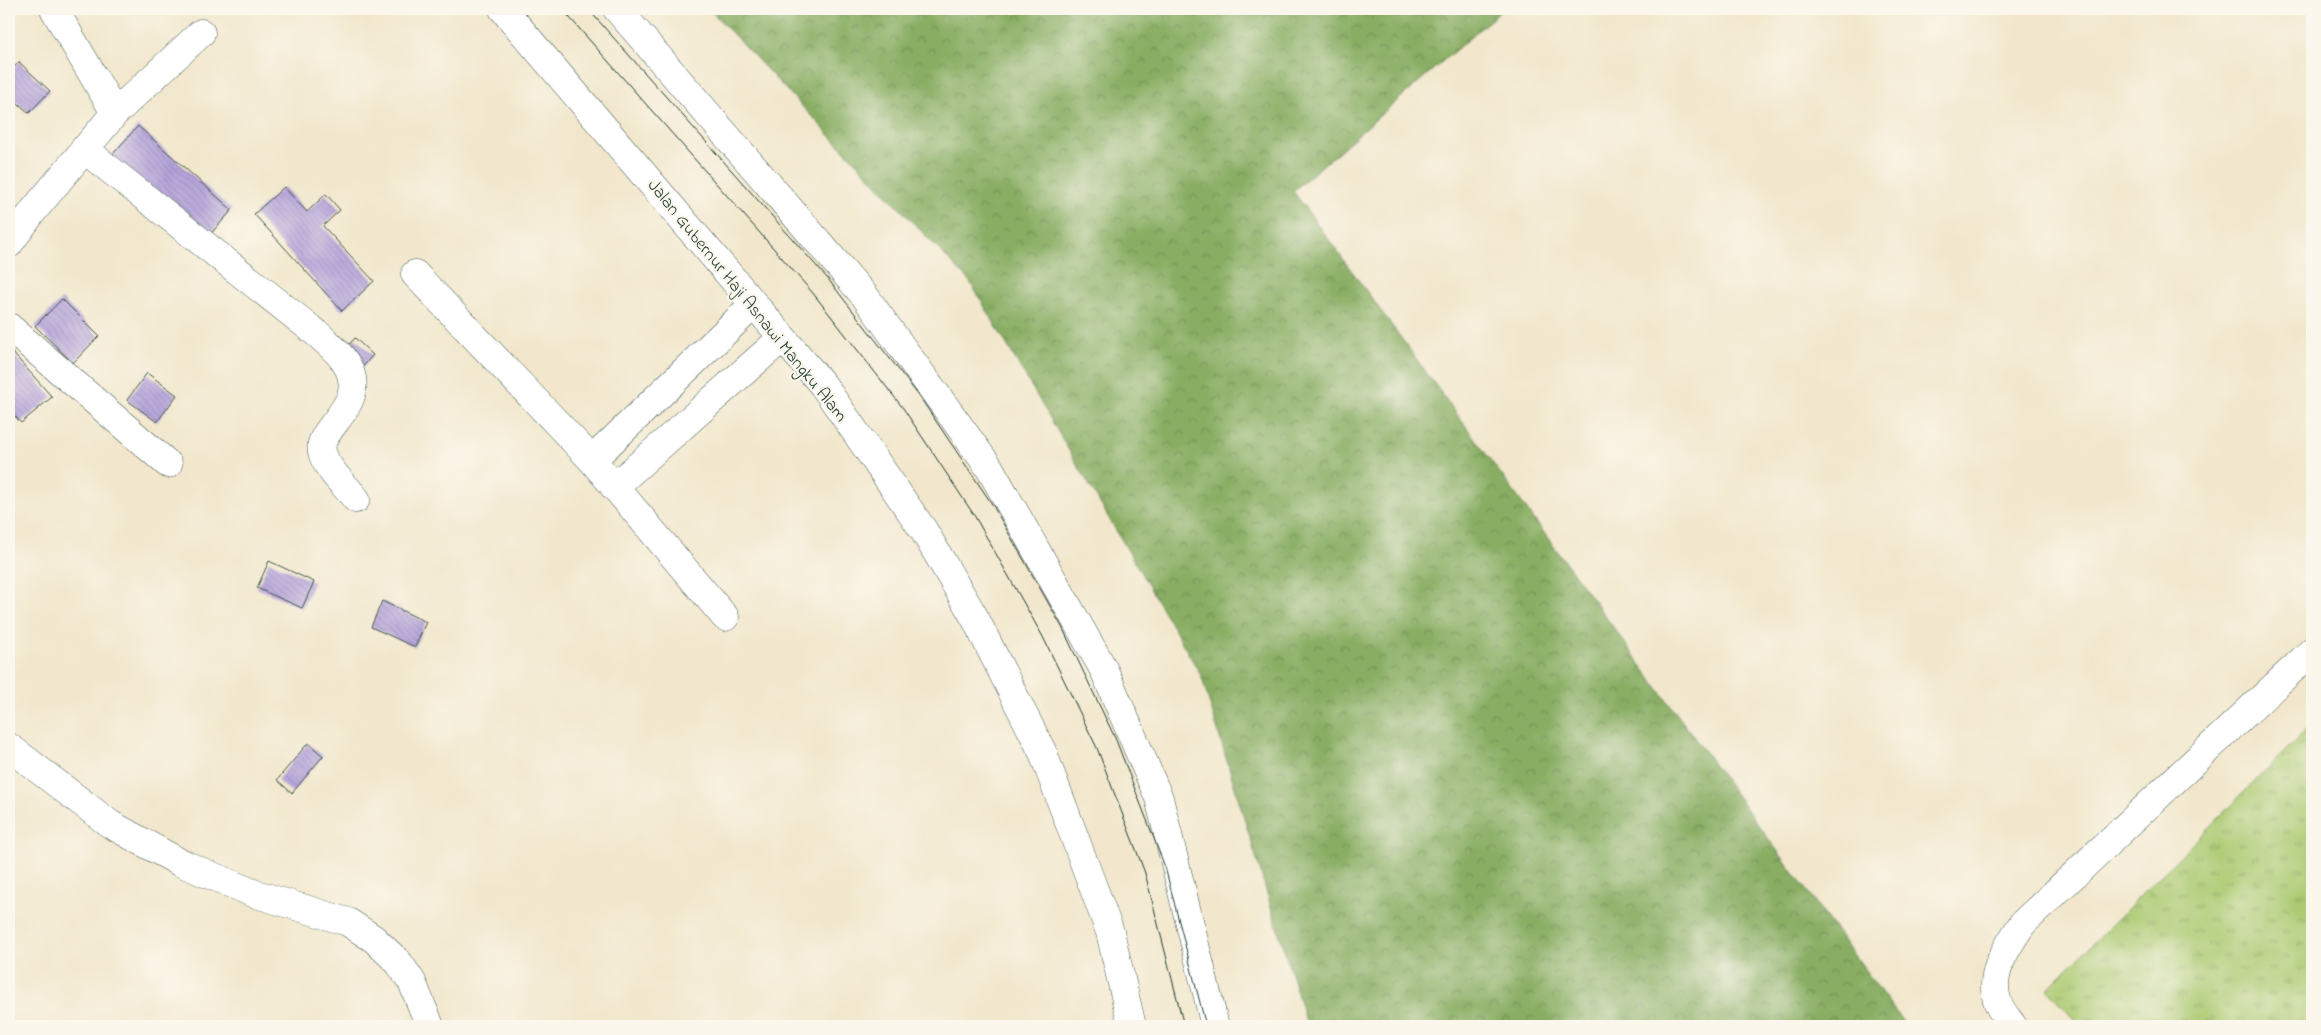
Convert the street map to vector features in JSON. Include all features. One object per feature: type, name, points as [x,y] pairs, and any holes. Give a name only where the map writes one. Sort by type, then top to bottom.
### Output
[{"type":"main road","points":[[54,9],[114,113]]},
{"type":"main road","name":"Jalan Gubernur Haji Asnawi Mangku Alam","points":[[503,9],[546,57],[823,386],[924,531],[975,618],[1043,753],[1110,932],[1132,1026]]},
{"type":"main road","points":[[617,9],[864,294],[989,467],[1104,670],[1159,798],[1215,1026]]},
{"type":"main road","points":[[9,244],[114,113],[201,33]]},
{"type":"main road","points":[[84,149],[320,336],[345,362],[352,378],[351,394],[345,412],[329,429],[323,440],[321,450],[328,464],[356,499]]},
{"type":"main road","points":[[414,274],[592,460],[725,617]]},
{"type":"main road","points":[[592,460],[753,305]]},
{"type":"main road","points":[[9,327],[168,464]]},
{"type":"main road","points":[[614,488],[782,338]]},
{"type":"main road","points":[[2013,1026],[1998,1002],[1996,974],[2006,950],[2023,923],[2312,651]]},
{"type":"main road","points":[[9,747],[110,824],[179,862],[253,893],[348,922],[374,939],[399,963],[412,982],[430,1026]]},
{"type":"green space","points":[[709,9],[1503,9],[1293,191],[1906,1026],[1307,1026],[1201,675],[970,282]]},
{"type":"green space","points":[[2312,724],[2312,1026],[2080,1026],[2047,989]]},
{"type":"building","points":[[19,62],[50,91],[29,113],[9,95],[9,73]]},
{"type":"building","points":[[138,126],[232,210],[206,239],[112,155]]},
{"type":"building","points":[[284,187],[307,212],[326,194],[340,210],[323,226],[374,281],[342,311],[254,214]]},
{"type":"building","points":[[62,299],[99,336],[73,363],[35,326]]},
{"type":"building","points":[[355,338],[373,355],[360,370],[341,353]]},
{"type":"building","points":[[11,351],[52,397],[21,423],[9,409],[9,353]]},
{"type":"building","points":[[147,373],[177,395],[157,422],[127,400]]},
{"type":"building","points":[[269,561],[314,582],[302,608],[257,588]]},
{"type":"building","points":[[382,601],[426,622],[415,647],[371,627]]},
{"type":"building","points":[[308,743],[323,756],[292,793],[277,780]]},
{"type":"tram line","points":[[562,9],[812,292],[903,408],[974,515],[1043,637],[1097,748],[1145,873],[1184,1026]]},
{"type":"tram line","points":[[588,9],[828,279],[919,396],[992,504],[1062,627],[1116,740],[1165,867],[1206,1026]]}]
